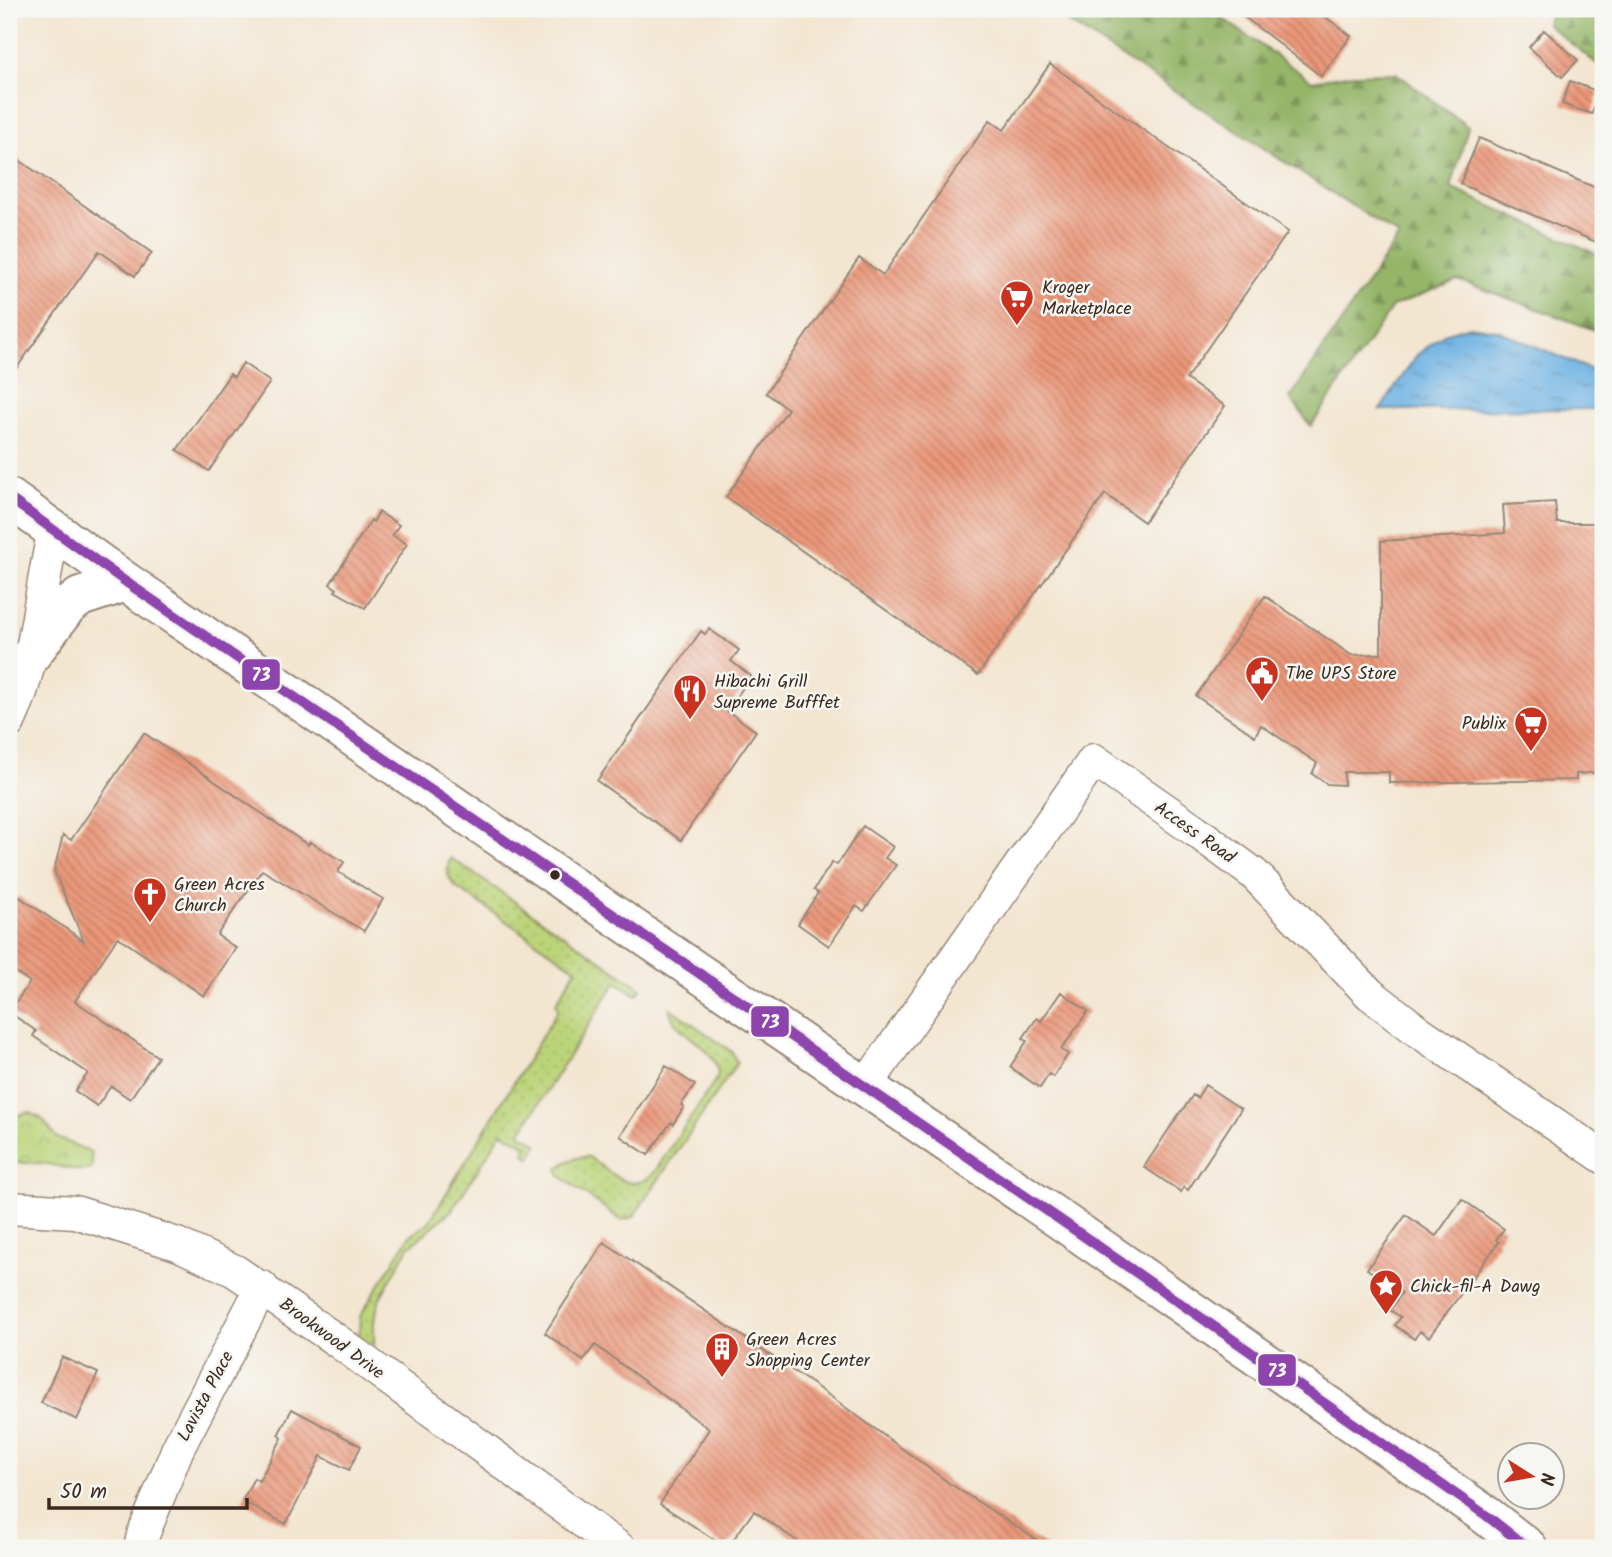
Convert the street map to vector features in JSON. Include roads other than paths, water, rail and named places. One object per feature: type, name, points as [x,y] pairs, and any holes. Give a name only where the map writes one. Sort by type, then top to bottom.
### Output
[{"type":"main road","points":[[9,498],[126,582],[1384,1444],[1528,1548]]},
{"type":"main road","points":[[31,655],[66,608],[80,597],[126,582]]},
{"type":"street","points":[[9,722],[31,655],[54,531]]},
{"type":"street","name":"Access Road","points":[[865,1087],[1094,760],[1254,874],[1370,994],[1418,1031],[1603,1157]]},
{"type":"street","name":"Brookwood Drive","points":[[9,1208],[75,1212],[198,1252],[262,1287],[619,1548]]},
{"type":"street","name":"Lavista Place","points":[[140,1548],[178,1448],[262,1287]]},
{"type":"water","points":[[1469,326],[1497,330],[1603,375],[1603,409],[1380,410],[1417,355],[1444,334]]},
{"type":"place","name":"Kroger Marketplace","points":[[1017,327]]},
{"type":"place","name":"The UPS Store","points":[[1262,703]]},
{"type":"place","name":"Hibachi Grill Supreme Bufffet","points":[[690,721]]},
{"type":"place","name":"Publix","points":[[1531,753]]},
{"type":"place","name":"Green Acres Church","points":[[150,924]]},
{"type":"place","name":"Chick-fil-A Dawg","points":[[1386,1316]]},
{"type":"place","name":"Green Acres Shopping Center","points":[[722,1379]]}]
